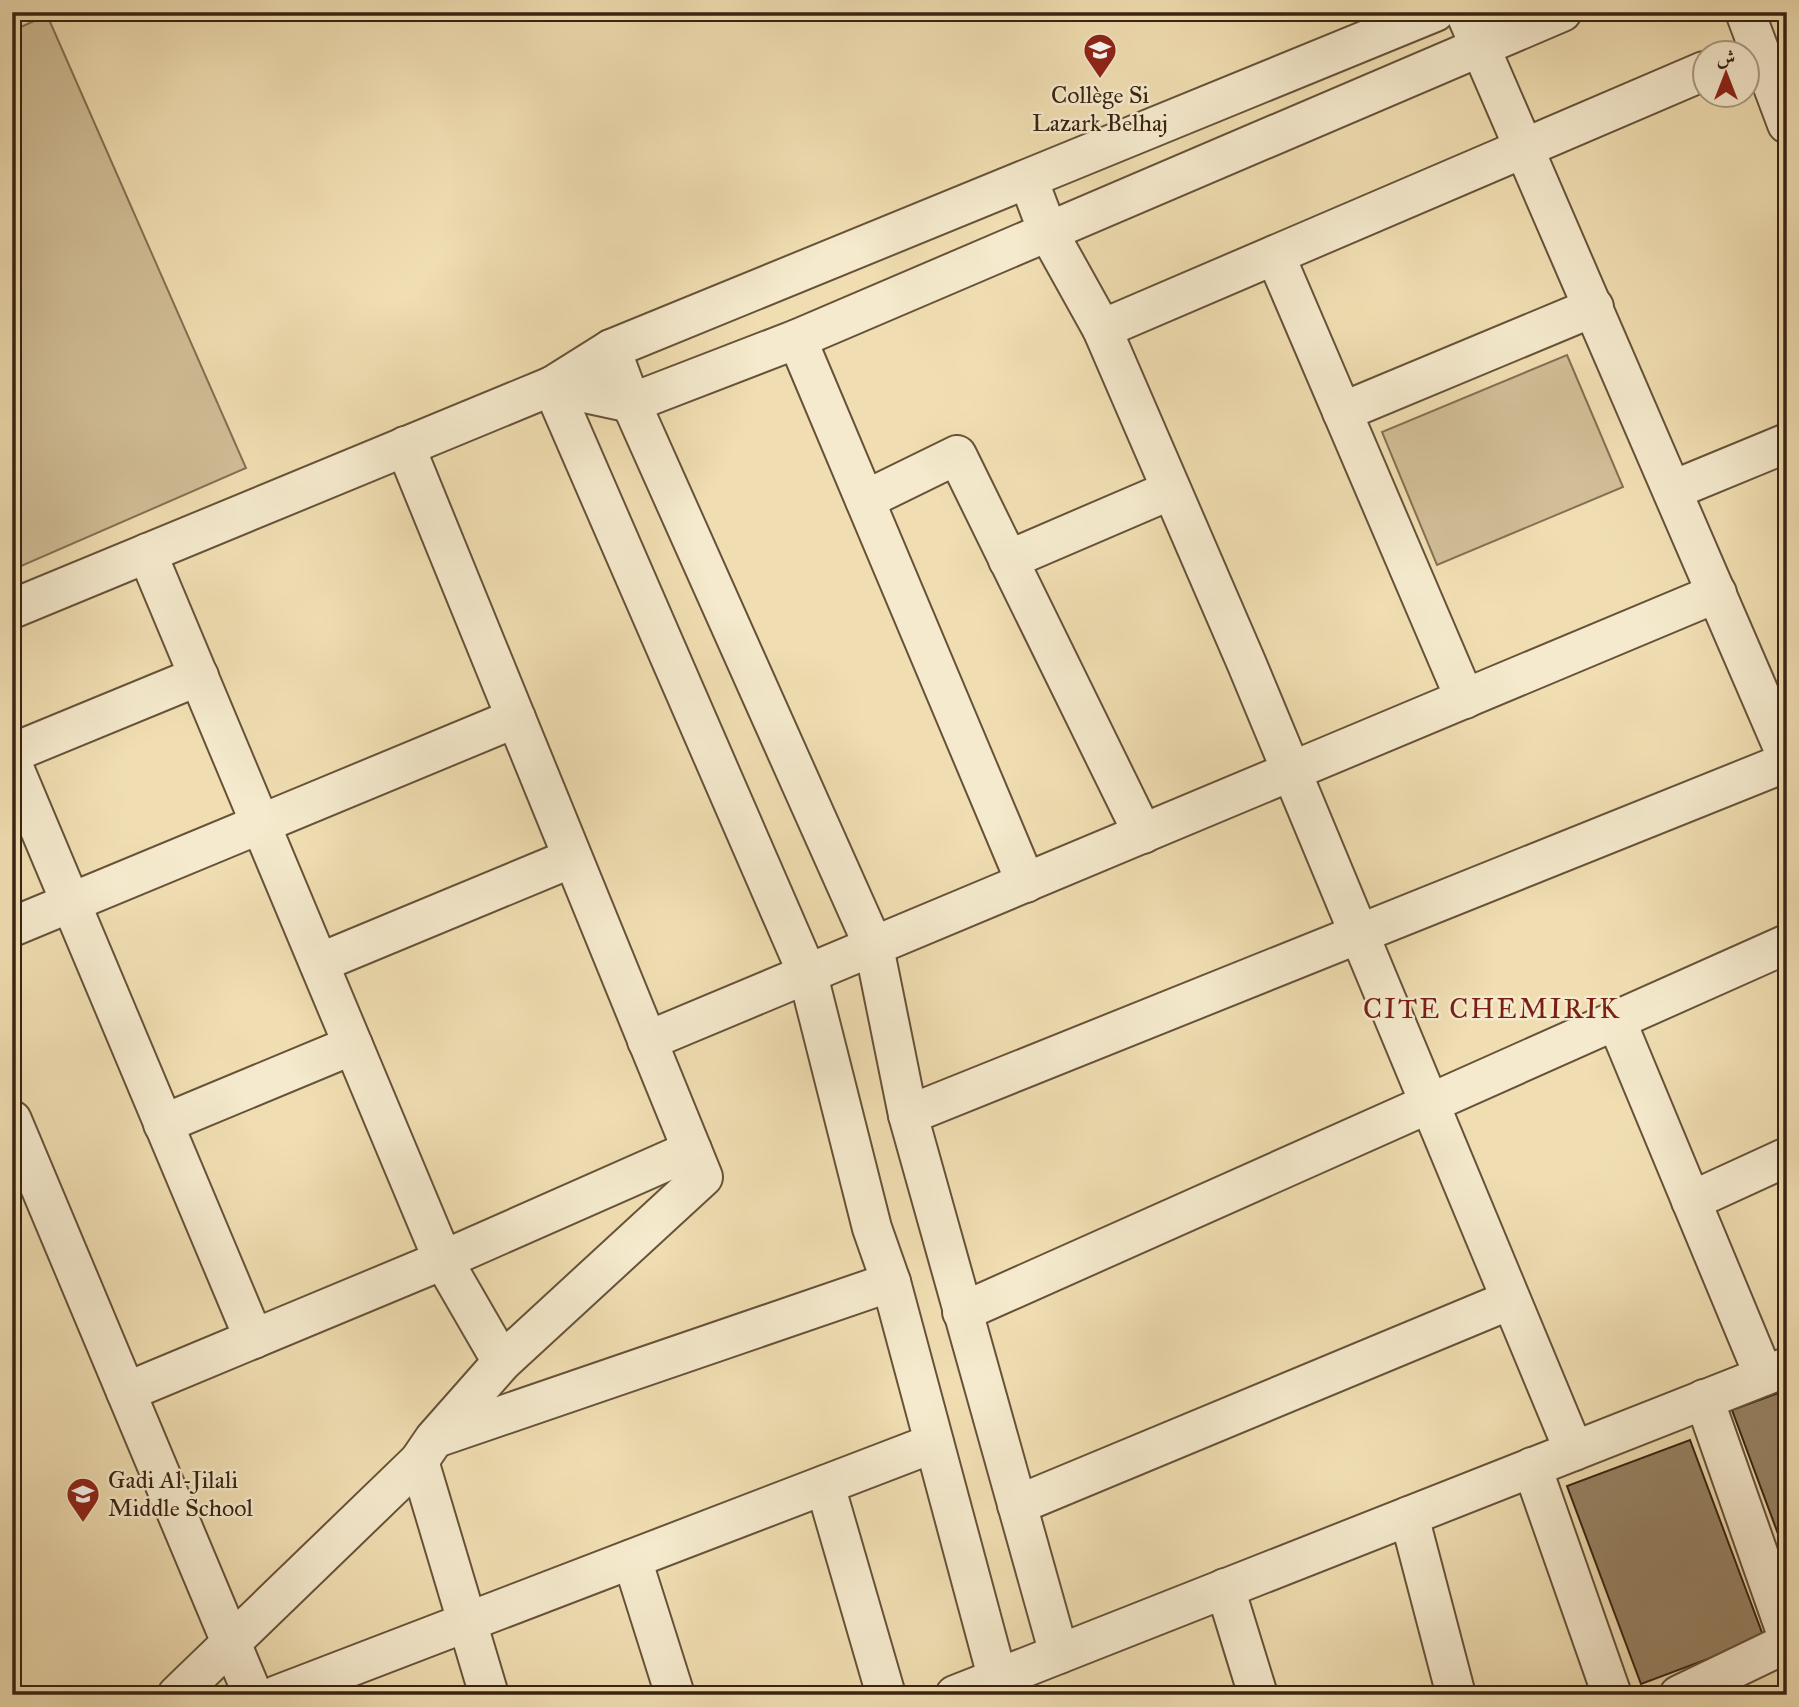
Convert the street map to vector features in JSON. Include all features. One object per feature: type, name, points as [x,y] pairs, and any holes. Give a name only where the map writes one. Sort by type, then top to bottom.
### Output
[{"type":"street","points":[[12,610],[552,386],[611,349],[1435,12]]},
{"type":"street","points":[[908,1115],[1787,760],[1526,148],[1465,12]]},
{"type":"street","points":[[552,386],[631,402],[797,339],[1562,12]]},
{"type":"street","points":[[1745,12],[1750,38]]},
{"type":"street","points":[[1760,66],[1787,124]]},
{"type":"street","points":[[1102,329],[1690,77]]},
{"type":"street","points":[[1028,178],[1048,232],[1102,329],[1292,771],[1432,1103],[1510,1300],[1574,1451]]},
{"type":"street","points":[[1275,255],[1465,699]]},
{"type":"street","points":[[1342,412],[1594,307]]},
{"type":"street","points":[[797,339],[1026,883]]},
{"type":"street","points":[[611,349],[631,402],[874,947],[908,1115],[1059,1654]]},
{"type":"street","points":[[552,386],[807,975],[872,1228],[891,1282],[999,1686]]},
{"type":"street","points":[[1673,490],[1787,443]]},
{"type":"street","points":[[177,1695],[232,1644],[426,1450],[502,1362],[703,1177],[405,446]]},
{"type":"street","points":[[865,500],[957,455],[1143,834]]},
{"type":"street","points":[[1008,560],[1171,490]]},
{"type":"street","points":[[147,554],[443,1260],[502,1362]]},
{"type":"street","points":[[647,1041],[1717,593]]},
{"type":"street","points":[[12,753],[199,676]]},
{"type":"street","points":[[12,927],[516,718]]},
{"type":"street","points":[[12,763],[254,1339]]},
{"type":"street","points":[[319,964],[572,858]]},
{"type":"street","points":[[962,1312],[1787,944]]},
{"type":"street","points":[[955,1695],[999,1686],[1059,1654],[1775,1371],[1691,1201],[1616,1020]]},
{"type":"street","points":[[163,1124],[353,1045]]},
{"type":"street","points":[[12,1121],[253,1695]]},
{"type":"street","points":[[126,1392],[443,1260],[692,1150]]},
{"type":"street","points":[[1691,1201],[1787,1157]]},
{"type":"street","points":[[426,1450],[891,1282]]},
{"type":"street","points":[[1017,1504],[1510,1300]]},
{"type":"street","points":[[1704,1399],[1787,1635]]},
{"type":"street","points":[[277,1695],[934,1443]]},
{"type":"street","points":[[426,1450],[468,1622],[489,1695]]},
{"type":"street","points":[[1532,1467],[1612,1695]]},
{"type":"street","points":[[825,1485],[886,1695]]},
{"type":"street","points":[[1409,1516],[1457,1695]]},
{"type":"street","points":[[632,1559],[675,1695]]},
{"type":"street","points":[[1225,1588],[1258,1695]]},
{"type":"street","points":[[1679,1695],[1787,1643]]},
{"type":"shaded area","points":[[47,15],[246,468],[12,570],[12,31]]},
{"type":"shaded area","points":[[1567,355],[1623,487],[1437,565],[1382,432]]},
{"type":"building","points":[[1787,1390],[1787,1558],[1732,1410]]},
{"type":"building","points":[[1690,1440],[1764,1638],[1641,1684],[1567,1486]]},
{"type":"place","name":"Collège Si Lazark Belhaj","points":[[1100,80]]},
{"type":"place","name":"Gadi Al-Jilali Middle School","points":[[83,1524]]},
{"type":"district","name":"CITE CHEMIRIK","points":[[1492,1008]]}]
